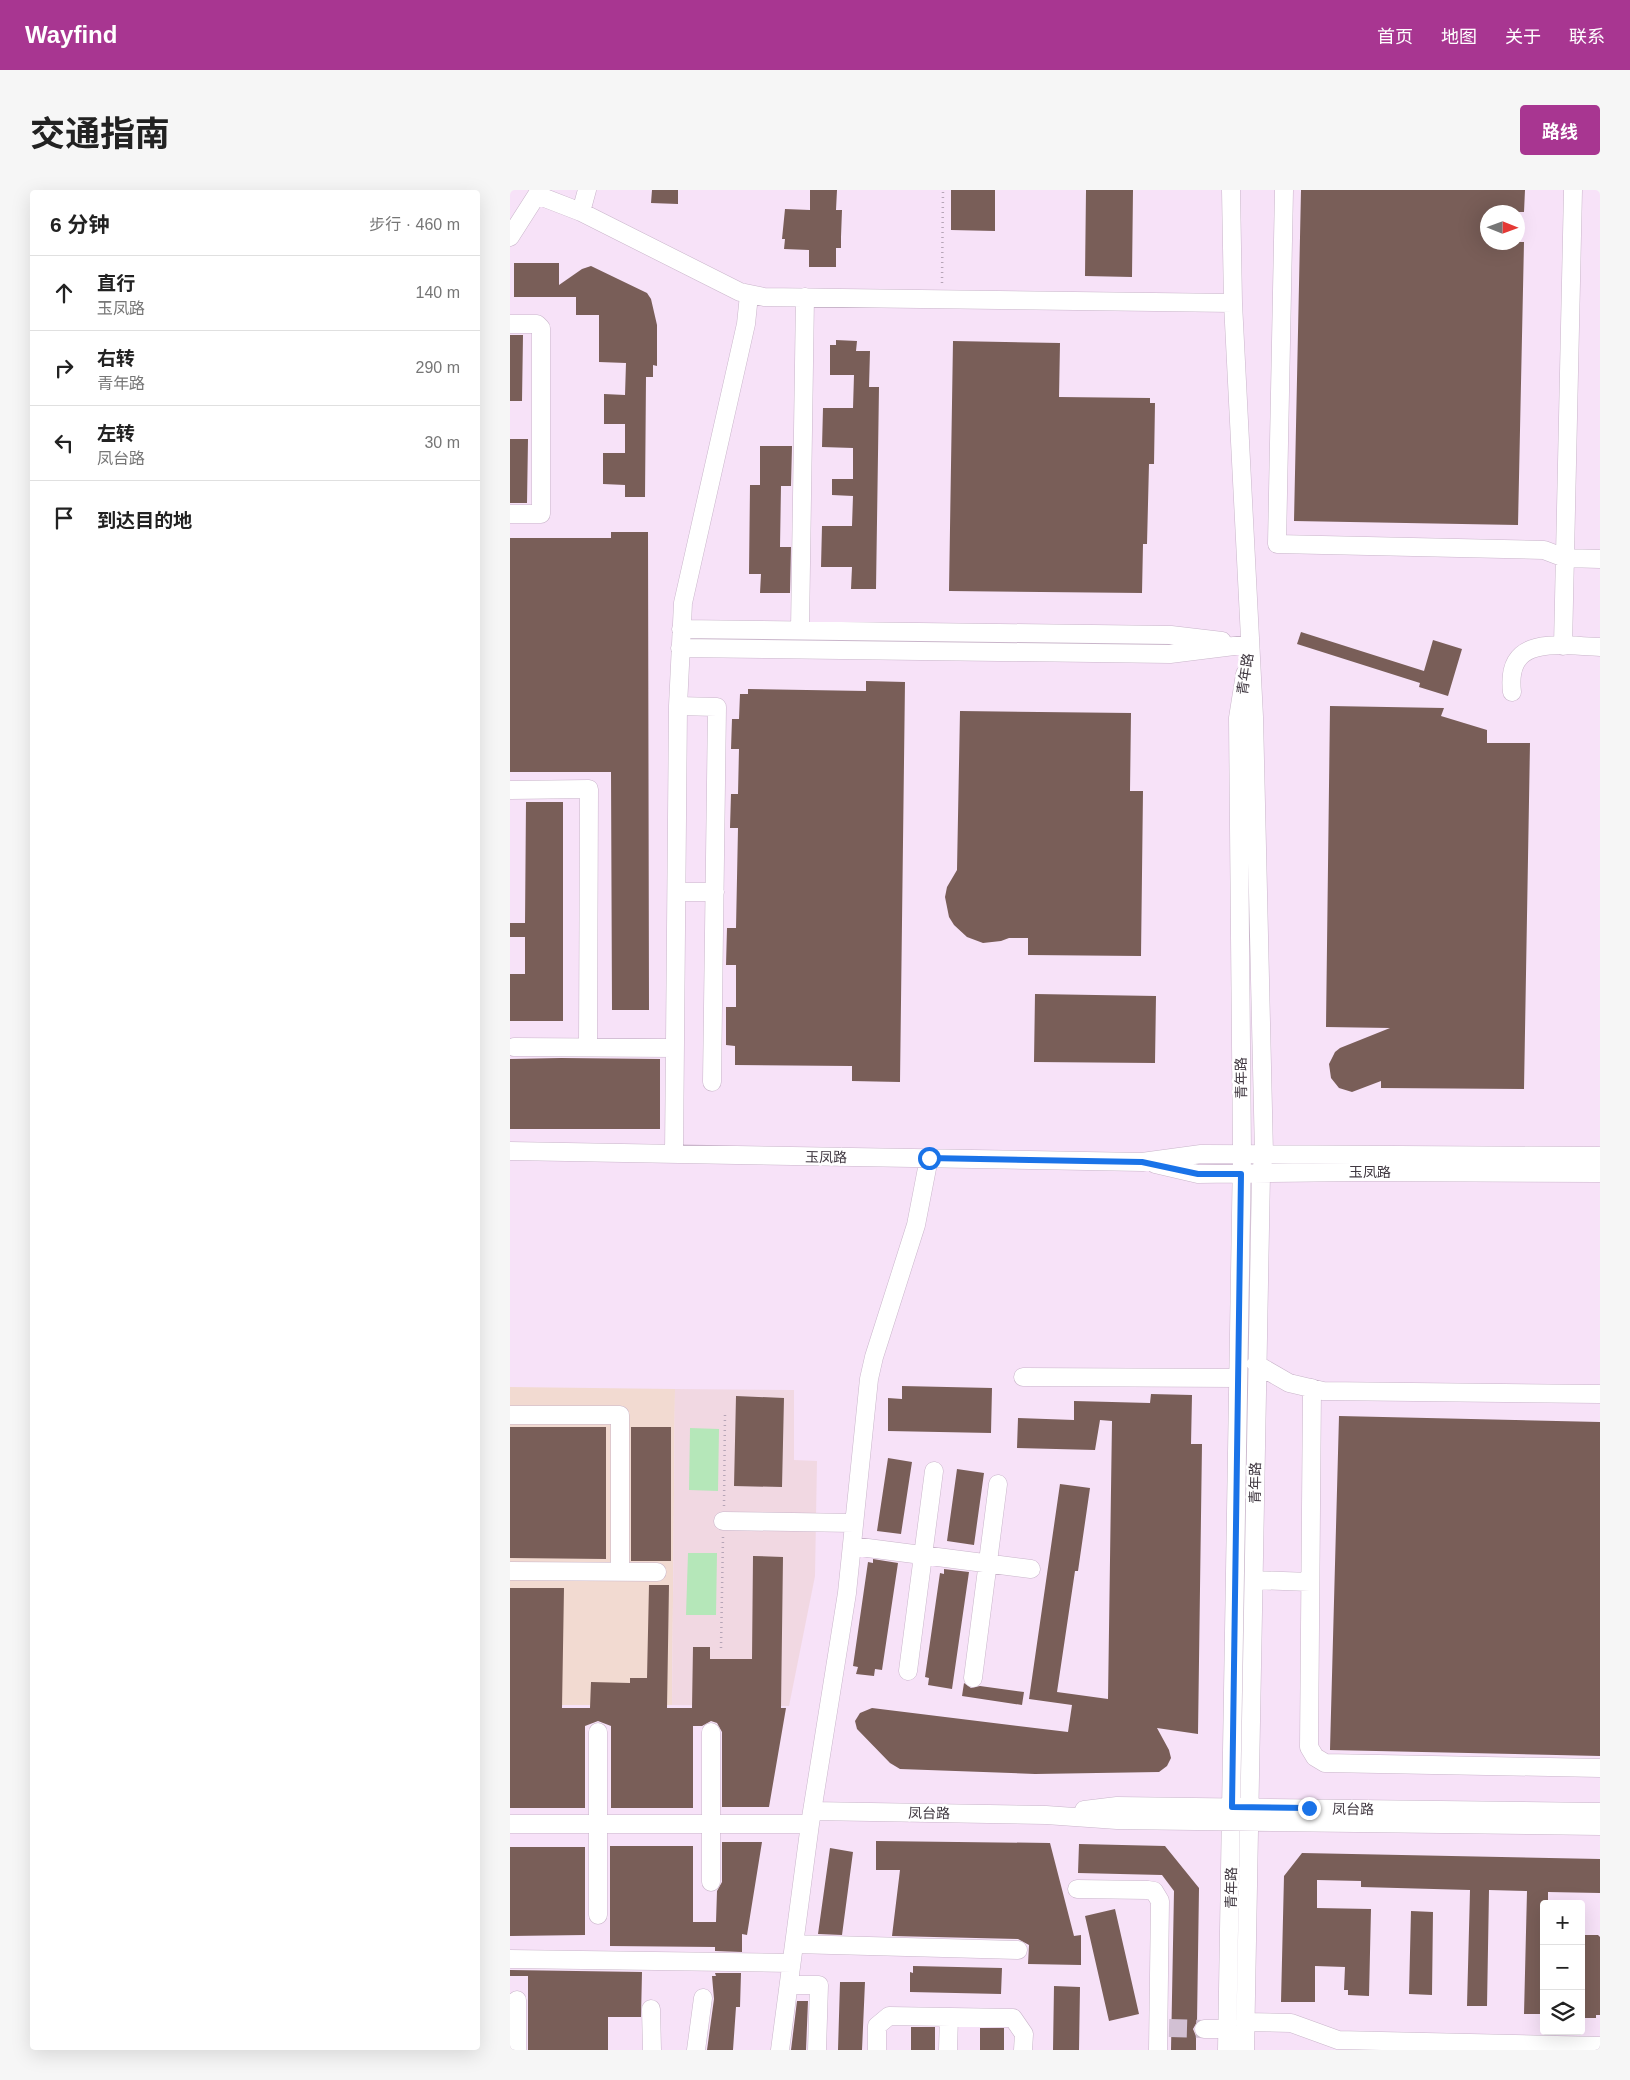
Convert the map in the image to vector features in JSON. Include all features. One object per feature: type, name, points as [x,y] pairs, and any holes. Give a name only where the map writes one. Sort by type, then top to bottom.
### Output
[{"type":"street","points":[[581,212],[587,190]]},
{"type":"street","points":[[1231,190],[1233,303],[1250,644]]},
{"type":"street","points":[[1284,190],[1277,544],[1544,550],[1565,558],[1600,559]]},
{"type":"street","points":[[1563,646],[1573,190]]},
{"type":"street","points":[[510,237],[539,192],[740,292],[750,295],[1233,303]]},
{"type":"street","points":[[674,1154],[678,706],[683,603],[746,324],[750,295]]},
{"type":"street","points":[[800,630],[805,297]]},
{"type":"street","points":[[510,324],[537,324],[542,328],[541,514],[510,514]]},
{"type":"street","points":[[681,629],[1171,635],[1250,644]]},
{"type":"street","points":[[680,648],[1170,654],[1250,644]]},
{"type":"street","name":"青年路","points":[[1228,2050],[1242,1154],[1238,718],[1250,644]]},
{"type":"street","name":"青年路","points":[[1245,2050],[1256,1364],[1261,1173],[1264,1154],[1254,717],[1250,644]]},
{"type":"street","points":[[1512,692],[1512,670],[1526,651],[1533,647],[1600,646]]},
{"type":"street","points":[[678,706],[717,707],[712,1082]]},
{"type":"street","points":[[510,790],[589,790],[588,1047]]},
{"type":"street","points":[[677,892],[715,892]]},
{"type":"street","points":[[514,1047],[675,1048]]},
{"type":"street","name":"玉凤路","points":[[510,1151],[1142,1162],[1201,1154],[1600,1156]]},
{"type":"street","points":[[780,2050],[811,1817],[838,1656],[870,1379],[874,1356],[916,1225],[929,1158]]},
{"type":"street","name":"玉凤路","points":[[1142,1162],[1198,1174],[1600,1173]]},
{"type":"street","points":[[1256,1364],[1290,1382],[1323,1391],[1600,1394]]},
{"type":"street","points":[[1023,1377],[1238,1378]]},
{"type":"street","points":[[1312,1388],[1309,1747],[1315,1757],[1325,1763],[1600,1768]]},
{"type":"street","points":[[510,1415],[620,1415],[620,1572]]},
{"type":"street","points":[[908,1672],[934,1471]]},
{"type":"street","points":[[973,1678],[998,1484]]},
{"type":"street","points":[[724,1521],[854,1523]]},
{"type":"street","points":[[852,1546],[1031,1569]]},
{"type":"street","points":[[510,1572],[657,1572]]},
{"type":"street","points":[[1254,1580],[1310,1582]]},
{"type":"street","points":[[598,1732],[598,1915]]},
{"type":"street","points":[[711,1732],[711,1882]]},
{"type":"street","name":"凤台路","points":[[510,1824],[711,1824],[811,1817],[1046,1816],[1117,1806],[1232,1814],[1600,1812]]},
{"type":"street","name":"凤台路","points":[[1250,1814],[1600,1826]]},
{"type":"street","points":[[1077,1888],[1154,1891],[1160,1901],[1164,2028],[1158,2050]]},
{"type":"street","points":[[794,1944],[1018,1950]]},
{"type":"street","points":[[510,1959],[791,1963]]},
{"type":"street","points":[[789,1985],[819,1985],[817,2050]]},
{"type":"street","points":[[696,2050],[703,1998]]},
{"type":"street","points":[[517,2000],[517,2050]]},
{"type":"street","points":[[652,2009],[652,2050]]},
{"type":"street","points":[[877,2050],[877,2026],[889,2016],[1013,2018],[1024,2034],[1023,2050]]},
{"type":"street","points":[[948,2050],[949,2017]]},
{"type":"street","points":[[1245,2022],[1291,2023],[1338,2040],[1600,2046]]},
{"type":"street","points":[[1204,2029],[1228,2029]]},
{"type":"path","points":[[942,298],[943,190]]},
{"type":"shaded area","points":[[510,1387],[675,1389],[672,1705],[510,1705]]},
{"type":"shaded area","points":[[675,1389],[794,1390],[794,1460],[817,1461],[815,1576],[789,1706],[672,1705]]},
{"type":"green space","points":[[690,1428],[719,1429],[718,1491],[689,1490]]},
{"type":"green space","points":[[688,1553],[717,1553],[716,1615],[686,1615]]},
{"type":"building","points":[[652,190],[678,190],[678,204],[651,203]]},
{"type":"building","points":[[810,190],[837,190],[836,210],[842,210],[841,248],[836,248],[836,267],[809,267],[809,250],[784,249],[785,239],[782,239],[785,209],[810,210]]},
{"type":"building","points":[[951,190],[995,190],[995,231],[951,230]]},
{"type":"building","points":[[1086,190],[1133,190],[1132,277],[1085,276]]},
{"type":"building","points":[[1301,190],[1525,190],[1524,205],[1480,205],[1480,250],[1524,250],[1518,525],[1294,521]]},
{"type":"building","points":[[514,263],[559,263],[559,285],[582,269],[591,266],[647,293],[651,299],[657,325],[657,366],[653,365],[653,377],[646,377],[645,497],[625,497],[625,485],[603,484],[603,453],[625,453],[625,424],[604,424],[604,394],[625,395],[626,363],[599,362],[599,315],[576,315],[576,297],[514,297]]},
{"type":"building","points":[[510,335],[523,335],[522,401],[510,401]]},
{"type":"building","points":[[836,340],[857,341],[856,351],[870,351],[869,387],[879,387],[876,589],[851,589],[852,567],[821,567],[822,526],[852,526],[853,496],[832,495],[832,479],[853,479],[853,448],[822,447],[823,408],[853,408],[854,375],[830,375],[830,345],[836,345]]},
{"type":"building","points":[[953,341],[1060,343],[1059,397],[1150,398],[1150,403],[1155,403],[1154,464],[1149,464],[1147,544],[1143,544],[1142,593],[949,591]]},
{"type":"building","points":[[510,439],[528,439],[527,503],[510,503]]},
{"type":"building","points":[[760,446],[792,446],[791,486],[781,486],[780,547],[791,547],[790,593],[760,593],[761,574],[749,574],[750,485],[760,485]]},
{"type":"building","points":[[611,532],[648,532],[649,1010],[612,1010],[611,772],[510,772],[510,538],[611,538]]},
{"type":"building","points":[[1301,632],[1424,671],[1433,640],[1462,649],[1448,696],[1419,687],[1420,683],[1297,644]]},
{"type":"building","points":[[866,681],[905,682],[900,1082],[852,1081],[852,1066],[735,1065],[735,1046],[726,1045],[726,1007],[736,1007],[736,965],[726,965],[727,928],[736,928],[738,828],[730,828],[731,794],[738,794],[739,749],[731,749],[732,719],[739,719],[740,694],[748,694],[748,689],[866,691]]},
{"type":"building","points":[[1330,706],[1444,708],[1441,716],[1487,730],[1487,743],[1530,743],[1524,1089],[1381,1088],[1381,1081],[1352,1092],[1339,1088],[1331,1078],[1329,1064],[1335,1052],[1340,1048],[1390,1028],[1326,1027]]},
{"type":"building","points":[[960,711],[1131,713],[1130,791],[1143,791],[1141,956],[1028,955],[1028,938],[1009,938],[983,943],[967,937],[954,925],[949,917],[945,897],[947,887],[957,870]]},
{"type":"building","points":[[526,802],[563,802],[563,1021],[510,1021],[510,974],[525,974],[525,937],[510,937],[510,923],[525,923]]},
{"type":"building","points":[[1035,994],[1156,996],[1155,1063],[1034,1062]]},
{"type":"building","points":[[510,1059],[660,1059],[660,1129],[510,1129]]},
{"type":"building","points":[[902,1386],[992,1388],[991,1433],[888,1431],[888,1398],[902,1399]]},
{"type":"building","points":[[1151,1394],[1192,1395],[1191,1444],[1202,1444],[1198,1734],[1157,1728],[1169,1750],[1171,1758],[1167,1766],[1159,1772],[1035,1774],[900,1769],[890,1763],[857,1729],[855,1721],[860,1713],[872,1708],[1068,1732],[1072,1705],[1029,1699],[1060,1484],[1090,1488],[1078,1571],[1075,1571],[1057,1692],[1108,1699],[1112,1421],[1100,1420],[1095,1450],[1017,1448],[1018,1418],[1074,1420],[1074,1401],[1150,1403]]},
{"type":"building","points":[[736,1396],[784,1398],[782,1487],[734,1486]]},
{"type":"building","points":[[1339,1416],[1600,1422],[1600,1756],[1330,1750]]},
{"type":"building","points":[[510,1427],[606,1427],[606,1559],[510,1558]]},
{"type":"building","points":[[631,1427],[671,1427],[671,1561],[631,1561]]},
{"type":"building","points":[[888,1458],[912,1462],[901,1534],[877,1531]]},
{"type":"building","points":[[957,1469],[984,1473],[974,1545],[947,1541]]},
{"type":"building","points":[[753,1556],[783,1557],[781,1708],[786,1708],[769,1807],[722,1807],[722,1732],[717,1723],[711,1721],[702,1726],[693,1726],[693,1808],[611,1808],[611,1726],[598,1721],[585,1726],[585,1808],[510,1808],[510,1588],[564,1588],[562,1708],[590,1708],[591,1682],[630,1683],[630,1678],[647,1678],[649,1585],[669,1585],[667,1708],[692,1708],[693,1647],[710,1647],[710,1659],[752,1659]]},
{"type":"building","points":[[873,1559],[898,1563],[882,1670],[875,1669],[874,1676],[856,1674],[858,1667],[853,1666],[868,1562],[873,1563]]},
{"type":"building","points":[[944,1569],[969,1572],[952,1689],[928,1685],[929,1678],[925,1677],[940,1573],[944,1574]]},
{"type":"building","points":[[964,1683],[971,1688],[980,1686],[1024,1692],[1022,1705],[962,1696]]},
{"type":"building","points":[[876,1841],[1050,1843],[1074,1936],[1081,1935],[1081,1965],[1028,1964],[1029,1945],[1018,1939],[892,1936],[900,1870],[876,1870]]},
{"type":"building","points":[[722,1842],[762,1842],[747,1935],[742,1934],[742,1952],[715,1951],[715,1947],[610,1946],[610,1846],[693,1846],[693,1922],[716,1922],[717,1891],[722,1882]]},
{"type":"building","points":[[1079,1844],[1165,1846],[1199,1888],[1197,2022],[1193,2029],[1196,2036],[1196,2050],[1171,2050],[1174,1891],[1162,1875],[1078,1873]]},
{"type":"building","points":[[510,1847],[585,1847],[585,1935],[510,1936]]},
{"type":"building","points":[[830,1848],[853,1852],[842,1935],[818,1934]]},
{"type":"building","points":[[1302,1853],[1600,1859],[1600,1893],[1548,1892],[1548,1900],[1540,1900],[1540,2014],[1524,2014],[1527,1891],[1489,1890],[1487,2006],[1467,2006],[1470,1890],[1361,1887],[1361,1881],[1317,1880],[1317,1908],[1371,1909],[1369,1996],[1348,1995],[1348,1990],[1344,1990],[1345,1967],[1315,1966],[1315,2002],[1281,2002],[1284,1876]]},
{"type":"building","points":[[1115,1909],[1139,2014],[1109,2021],[1085,1916]]},
{"type":"building","points":[[1411,1911],[1433,1912],[1432,1995],[1409,1994]]},
{"type":"building","points":[[1585,1935],[1598,1935],[1600,1937],[1600,2015],[1596,2015],[1596,2018],[1585,2018]]},
{"type":"building","points":[[913,1966],[1002,1968],[1001,1994],[910,1992],[910,1972],[913,1973]]},
{"type":"building","points":[[510,1970],[642,1972],[641,2017],[608,2017],[608,2050],[528,2050],[528,1976],[510,1976]]},
{"type":"building","points":[[715,1973],[741,1973],[740,2007],[736,2007],[733,2050],[707,2050],[714,1999],[712,1976],[716,1976]]},
{"type":"building","points":[[840,1982],[865,1982],[862,2050],[838,2050]]},
{"type":"building","points":[[1054,1986],[1080,1987],[1079,2050],[1053,2050]]},
{"type":"building","points":[[797,2001],[808,2001],[806,2050],[791,2050]]},
{"type":"building","points":[[911,2027],[935,2027],[935,2050],[911,2050]]},
{"type":"building","points":[[980,2028],[1004,2028],[1004,2050],[980,2050]]},
{"type":"tunnel","points":[[1169,2028],[1204,2029]]},
{"type":"route","points":[[929,1158],[1142,1162],[1198,1174],[1241,1174],[1232,1807],[1309,1808]]}]
